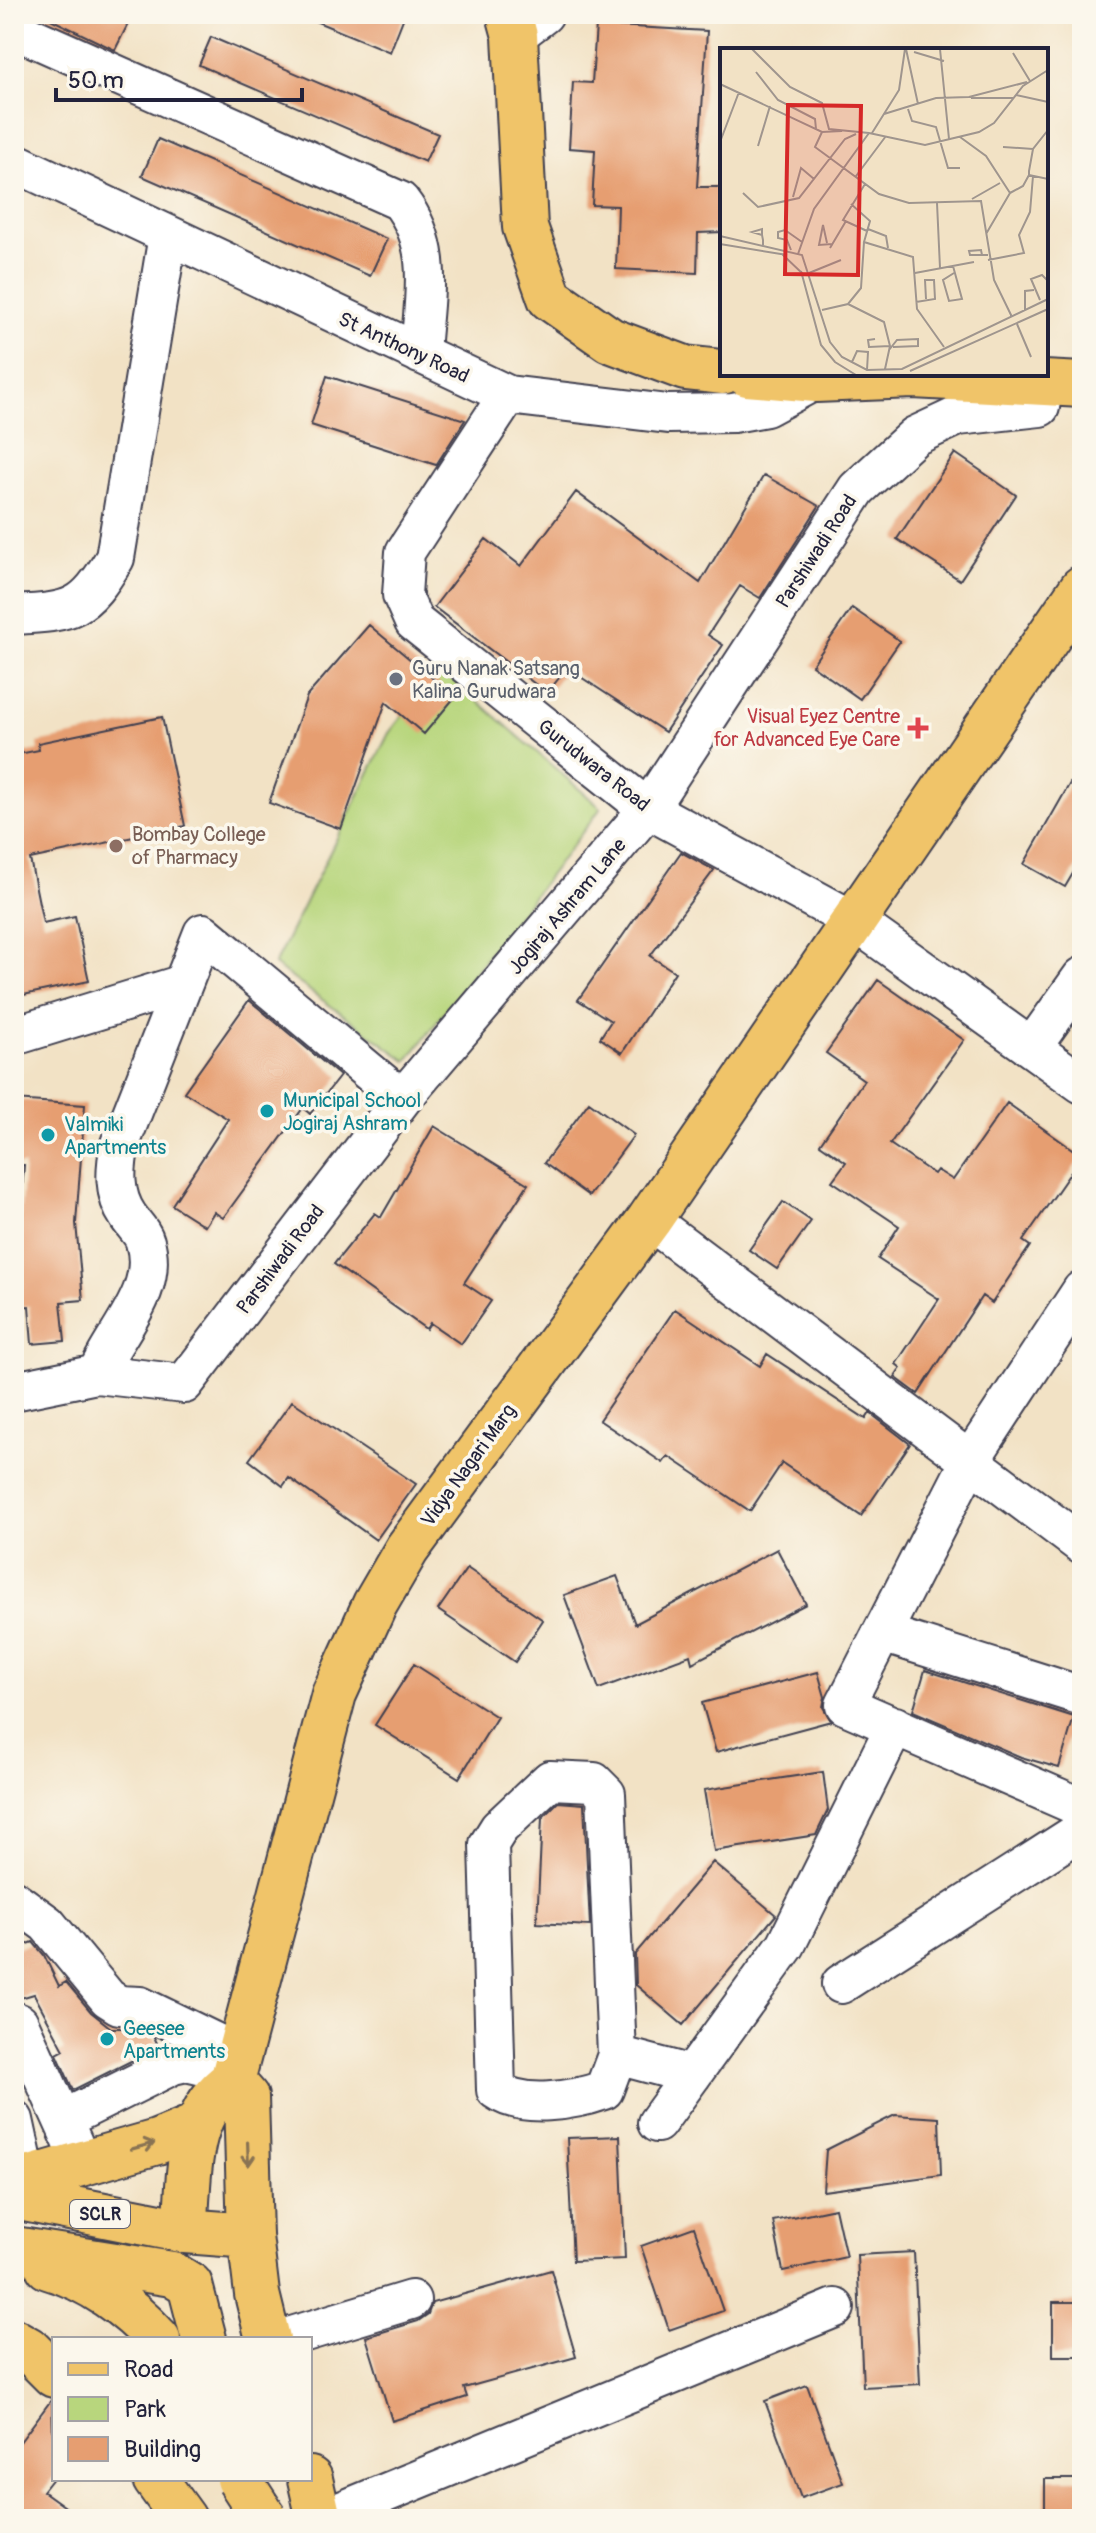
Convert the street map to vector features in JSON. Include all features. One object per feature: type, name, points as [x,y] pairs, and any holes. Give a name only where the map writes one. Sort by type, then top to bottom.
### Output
[{"type":"main road","points":[[523,21],[525,227],[550,298],[610,340],[685,368],[720,372]]},
{"type":"main road","points":[[770,376],[816,380],[913,376],[1063,384]]},
{"type":"main road","name":"Vidya Nagari Marg","points":[[203,2337],[190,2285],[185,2231],[196,2126],[214,2093],[235,2069],[334,1694],[375,1604],[407,1549],[649,1220],[1082,588]]},
{"type":"main road","points":[[235,2069],[246,2097],[250,2236],[257,2294],[268,2337]]},
{"type":"main road","points":[[18,2187],[81,2163],[157,2142],[196,2126]]},
{"type":"main road","name":"SCLR","points":[[18,2187],[185,2231],[250,2236]]},
{"type":"main road","name":"SCLR","points":[[14,2249],[172,2274],[190,2285]]},
{"type":"main road","points":[[14,2261],[113,2337]]},
{"type":"main road","points":[[14,2261],[78,2276],[155,2337]]},
{"type":"main road","points":[[190,2285],[257,2294]]},
{"type":"main road","points":[[14,2314],[52,2342]]},
{"type":"main road","points":[[14,2341],[28,2349],[52,2373]]},
{"type":"main road","points":[[156,2481],[184,2519]]},
{"type":"main road","points":[[193,2481],[242,2499]]},
{"type":"main road","points":[[310,2481],[320,2519]]},
{"type":"street","points":[[14,29],[400,201],[416,222],[426,256],[420,354]]},
{"type":"street","name":"St Anthony Road","points":[[14,162],[508,395],[668,414],[733,413],[766,407],[816,380]]},
{"type":"street","points":[[14,615],[53,613],[80,605],[98,587],[115,558],[168,235]]},
{"type":"street","name":"Parshiwadi Road","points":[[648,809],[857,489],[915,436],[958,416],[1040,407],[1063,384]]},
{"type":"street","name":"Gurudwara Road","points":[[508,395],[405,552],[402,595],[414,622],[648,809],[854,921],[1082,1084]]},
{"type":"street","name":"Jogiraj Ashram Lane","points":[[487,1002],[648,809]]},
{"type":"street","points":[[97,1374],[107,1351],[134,1315],[146,1272],[145,1242],[121,1206],[114,1172],[120,1144],[203,933],[402,1099]]},
{"type":"street","points":[[1032,1047],[1082,977]]},
{"type":"street","points":[[14,1036],[180,985]]},
{"type":"street","name":"Parshiwadi Road","points":[[14,1391],[97,1374],[184,1384],[402,1099],[487,1002]]},
{"type":"street","points":[[649,1220],[1082,1545]]},
{"type":"street","points":[[1082,1290],[971,1459],[845,1705],[1082,1808]]},
{"type":"street","points":[[882,1633],[1082,1696]]},
{"type":"street","points":[[657,2123],[786,1945],[895,1726]]},
{"type":"street","points":[[550,1780],[594,1782],[606,1794],[617,2055],[604,2090],[581,2098],[511,2101],[496,2090],[489,1844],[499,1828],[550,1780]]},
{"type":"street","points":[[841,1984],[1082,1830]]},
{"type":"street","points":[[14,1900],[47,1924],[108,1998],[119,2005],[140,2006],[235,2069]]},
{"type":"street","points":[[14,2021],[19,2023],[81,2163]]},
{"type":"street","points":[[617,2055],[692,2075]]},
{"type":"street","points":[[64,2119],[173,2065],[186,2062],[235,2069]]},
{"type":"street","points":[[15,2125],[18,2187]]},
{"type":"street","points":[[289,2337],[411,2300]]},
{"type":"street","points":[[320,2519],[835,2308]]},
{"type":"green space","points":[[440,668],[601,808],[407,1061],[274,965],[389,733]]},
{"type":"building","points":[[40,14],[133,14],[115,50]]},
{"type":"building","points":[[298,14],[405,14],[390,52]]},
{"type":"building","points":[[596,25],[707,31],[697,187],[720,187],[720,232],[698,233],[697,273],[616,269],[618,206],[592,205],[595,150],[569,148],[573,82],[592,83]]},
{"type":"building","points":[[211,37],[438,134],[425,162],[199,65]]},
{"type":"building","points":[[158,139],[387,239],[370,276],[142,176]]},
{"type":"building","points":[[327,376],[465,420],[436,465],[311,425]]},
{"type":"building","points":[[955,453],[1016,495],[960,580],[897,539]]},
{"type":"building","points":[[764,475],[819,506],[760,598],[740,586],[708,635],[723,645],[665,732],[567,668],[547,693],[434,607],[486,539],[521,566],[576,492],[700,583]]},
{"type":"building","points":[[852,608],[900,641],[860,699],[812,665]]},
{"type":"building","points":[[369,625],[455,697],[424,734],[386,702],[341,829],[269,803],[307,696]]},
{"type":"building","name":"Bombay College of Pharmacy","points":[[162,717],[185,826],[30,859],[43,923],[75,916],[89,981],[14,997],[14,755],[39,750],[38,743]]},
{"type":"building","points":[[1082,762],[1082,858],[1065,887],[1024,864]]},
{"type":"building","points":[[681,852],[714,870],[650,956],[675,972],[622,1053],[600,1038],[611,1021],[578,1000]]},
{"type":"building","points":[[878,980],[964,1040],[890,1144],[934,1174],[937,1170],[953,1180],[1007,1103],[1082,1156],[1023,1241],[1030,1246],[992,1303],[982,1296],[918,1394],[895,1377],[901,1368],[896,1364],[939,1299],[878,1259],[899,1226],[832,1181],[846,1162],[820,1144],[864,1080],[826,1053]]},
{"type":"building","name":"Municipal School Jogiraj Ashram","points":[[249,1000],[340,1076],[310,1114],[303,1108],[223,1218],[214,1212],[205,1226],[172,1205],[228,1119],[184,1092]]},
{"type":"building","points":[[14,1100],[85,1105],[76,1223],[83,1300],[61,1302],[65,1341],[32,1344],[29,1306],[19,1307],[14,1247],[18,1247],[24,1165],[14,1165]]},
{"type":"building","points":[[589,1102],[634,1135],[589,1196],[544,1163]]},
{"type":"building","points":[[434,1126],[528,1184],[464,1283],[491,1301],[461,1344],[430,1323],[426,1329],[334,1264],[375,1213],[381,1217]]},
{"type":"building","points":[[783,1202],[811,1221],[777,1269],[749,1250]]},
{"type":"building","points":[[675,1309],[760,1366],[767,1354],[866,1419],[870,1413],[910,1444],[861,1516],[782,1463],[750,1511],[668,1456],[663,1463],[599,1420]]},
{"type":"building","points":[[292,1401],[416,1484],[376,1540],[289,1478],[283,1486],[249,1460]]},
{"type":"building","points":[[777,1549],[806,1604],[692,1663],[690,1655],[599,1689],[564,1595],[617,1576],[635,1624]]},
{"type":"building","points":[[467,1568],[543,1620],[515,1662],[438,1610]]},
{"type":"building","points":[[414,1664],[497,1717],[459,1778],[375,1725]]},
{"type":"building","points":[[925,1670],[1074,1717],[1059,1768],[1021,1757],[913,1711]]},
{"type":"building","points":[[818,1672],[825,1697],[823,1707],[831,1721],[716,1752],[702,1703]]},
{"type":"building","points":[[823,1772],[828,1810],[816,1835],[714,1851],[704,1790]]},
{"type":"building","points":[[558,1802],[584,1804],[590,1926],[537,1923],[542,1818]]},
{"type":"building","points":[[713,1862],[776,1915],[683,2025],[636,1985],[635,1954]]},
{"type":"building","name":"Geesee Apartments","points":[[33,1942],[44,1955],[59,1986],[66,1982],[91,2012],[111,2028],[134,2028],[154,2037],[159,2047],[73,2090],[57,2054],[64,2050],[34,1994],[14,2000],[14,1950]]},
{"type":"building","points":[[895,2115],[939,2118],[941,2175],[823,2191],[826,2150]]},
{"type":"building","points":[[620,2136],[625,2259],[573,2261],[567,2138]]},
{"type":"building","points":[[835,2208],[846,2257],[783,2271],[773,2221]]},
{"type":"building","points":[[694,2227],[723,2311],[669,2330],[641,2246]]},
{"type":"building","points":[[914,2252],[920,2384],[863,2387],[857,2255]]},
{"type":"building","points":[[551,2270],[576,2357],[464,2388],[467,2397],[392,2421],[366,2337],[418,2321],[428,2314],[432,2303]]},
{"type":"building","points":[[1053,2302],[1082,2302],[1082,2356],[1053,2356]]},
{"type":"building","points":[[807,2385],[843,2483],[801,2498],[765,2401]]},
{"type":"building","points":[[52,2399],[52,2480],[43,2491],[82,2519],[14,2519],[14,2450]]},
{"type":"building","points":[[1045,2479],[1082,2479],[1082,2519],[1045,2519]]},
{"type":"place","name":"Guru Nanak Satsang Kalina Gurudwara","points":[[396,679]]},
{"type":"place","name":"Visual Eyez Centre for Advanced Eye Care","points":[[918,728]]},
{"type":"place","name":"Bombay College of Pharmacy","points":[[116,846]]},
{"type":"place","name":"Municipal School Jogiraj Ashram","points":[[267,1111]]},
{"type":"place","name":"Valmiki Apartments","points":[[48,1135]]},
{"type":"place","name":"Geesee Apartments","points":[[107,2039]]}]
